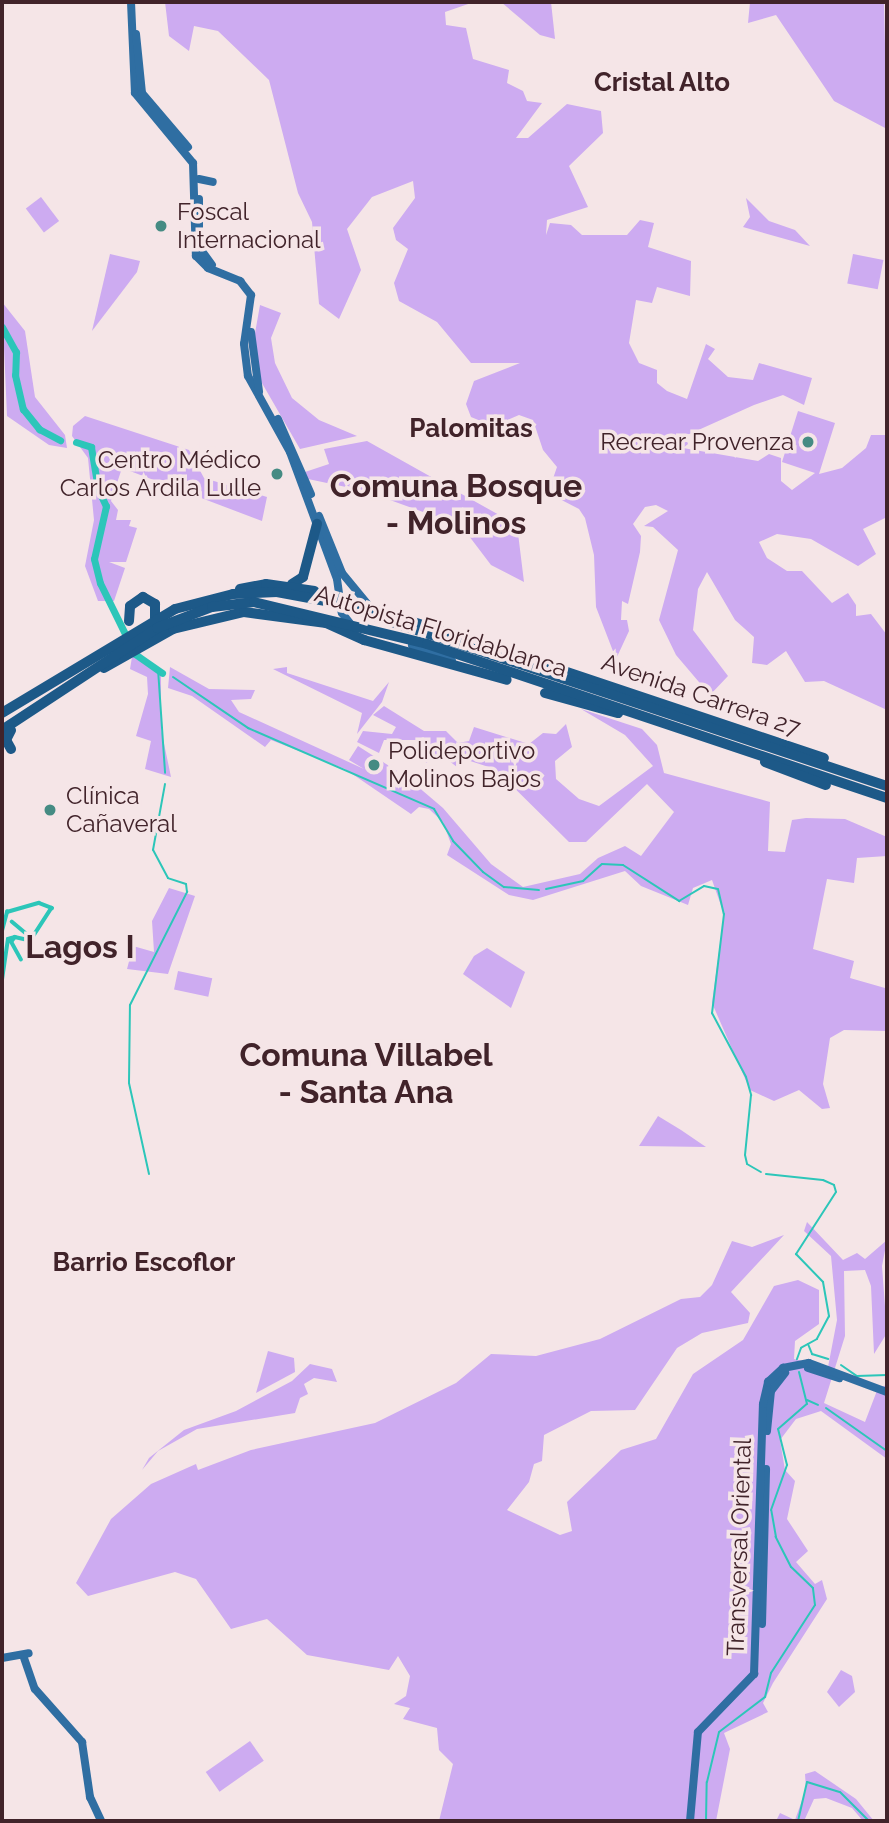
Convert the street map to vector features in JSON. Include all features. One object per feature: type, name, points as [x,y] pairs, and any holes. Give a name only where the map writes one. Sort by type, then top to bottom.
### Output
[{"type":"highway","points":[[284,585],[303,577],[317,524]]},
{"type":"highway","name":"Avenida Carrera 27","points":[[219,596],[252,585],[284,585],[372,608],[885,779]]},
{"type":"highway","name":"Autopista Floridablanca","points":[[143,635],[155,618],[219,596],[306,596],[887,786]]},
{"type":"highway","points":[[129,621],[130,606],[143,597],[155,604],[155,618]]},
{"type":"highway","name":"Autopista Floridablanca","points":[[2,736],[110,656],[143,635],[191,613],[227,604],[254,602],[299,610],[443,650],[885,800]]},
{"type":"highway","points":[[143,635],[198,620],[244,612],[299,610]]},
{"type":"highway","name":"Avenida Carrera 27","points":[[244,612],[326,623],[376,643],[457,664],[866,797],[885,800]]},
{"type":"highway","points":[[424,634],[449,634]]},
{"type":"highway","points":[[443,650],[482,672]]},
{"type":"highway","name":"Autopista Floridablanca","points":[[2,713],[110,656]]},
{"type":"highway","points":[[613,688],[643,706]]},
{"type":"highway","points":[[7,730],[6,740],[11,749]]},
{"type":"main road","points":[[133,2],[132,82],[146,107],[193,163],[196,256],[208,268],[240,281],[251,295],[244,344],[248,376],[288,449],[337,579],[342,612],[351,625],[416,646],[457,664]]},
{"type":"main road","points":[[133,2],[141,90],[195,157],[199,178],[201,254],[254,288],[250,350],[256,384],[297,451],[342,573],[372,608]]},
{"type":"main road","points":[[131,106],[146,107]]},
{"type":"main road","points":[[199,178],[213,182]]},
{"type":"main road","name":"Transversal Oriental","points":[[692,1821],[701,1735],[750,1690],[758,1673],[774,1385],[788,1372],[808,1368],[887,1394]]},
{"type":"main road","points":[[2,1658],[25,1656],[39,1695],[82,1742],[90,1797],[102,1821]]},
{"type":"shaded area","points":[[165,2],[474,2],[445,12],[446,25],[466,28],[473,59],[509,70],[507,83],[523,91],[527,101],[542,103],[516,138],[528,138],[567,104],[601,111],[603,133],[569,166],[588,207],[547,220],[546,235],[550,223],[571,225],[582,235],[627,235],[640,220],[654,223],[648,247],[691,261],[690,296],[657,287],[652,303],[636,300],[629,343],[639,363],[657,370],[657,383],[667,391],[687,399],[706,344],[715,349],[708,359],[728,377],[753,380],[759,363],[812,378],[804,405],[783,395],[754,405],[685,436],[688,444],[683,448],[758,461],[769,454],[781,458],[781,481],[792,490],[815,473],[782,462],[798,411],[835,423],[819,474],[842,468],[866,448],[871,435],[887,435],[887,517],[863,529],[876,554],[858,566],[811,539],[777,534],[759,542],[767,558],[787,571],[802,571],[832,603],[848,593],[856,605],[856,616],[871,614],[887,635],[887,710],[824,681],[805,682],[786,651],[767,665],[752,663],[754,637],[735,620],[707,572],[698,589],[693,630],[728,676],[710,695],[676,655],[659,620],[678,550],[653,527],[644,526],[668,511],[656,505],[645,507],[633,524],[641,536],[640,552],[628,604],[622,601],[621,620],[627,620],[629,631],[616,659],[596,607],[594,555],[585,518],[579,509],[548,493],[557,467],[543,450],[533,420],[519,415],[493,426],[471,417],[466,404],[474,381],[520,363],[471,363],[437,322],[399,301],[394,283],[408,249],[396,240],[393,228],[415,198],[413,181],[372,197],[347,229],[361,270],[339,319],[319,304],[312,222],[298,193],[269,80],[218,31],[194,26],[189,51],[169,36]]},
{"type":"shaded area","points":[[501,2],[551,2],[555,39],[540,35]]},
{"type":"shaded area","points":[[750,2],[884,2],[887,129],[834,101],[776,15],[748,23]]},
{"type":"shaded area","points":[[41,197],[59,221],[44,232],[26,208]]},
{"type":"shaded area","points":[[746,198],[769,221],[795,230],[810,246],[743,227],[750,217]]},
{"type":"shaded area","points":[[110,254],[140,261],[137,272],[92,331]]},
{"type":"shaded area","points":[[853,254],[883,260],[878,289],[847,283]]},
{"type":"shaded area","points":[[2,302],[25,331],[35,397],[65,435],[67,448],[49,445],[7,416]]},
{"type":"shaded area","points":[[260,305],[281,313],[271,338],[275,363],[292,398],[319,420],[357,436],[300,449],[255,371],[252,350]]},
{"type":"shaded area","points":[[85,416],[189,450],[204,478],[267,497],[262,521],[122,468],[111,501],[118,510],[116,520],[131,520],[129,526],[137,528],[126,562],[109,562],[125,568],[114,601],[98,601],[85,566],[94,520],[88,458],[72,436],[73,426]]},
{"type":"shaded area","points":[[367,441],[517,525],[524,582],[491,565],[469,536],[437,517],[365,491],[308,479],[305,472],[329,464],[324,449]]},
{"type":"shaded area","points":[[140,653],[161,673],[161,729],[171,777],[145,769],[151,741],[136,736],[148,694],[147,677],[130,669],[132,657]]},
{"type":"shaded area","points":[[170,667],[209,689],[255,690],[251,699],[231,700],[239,712],[364,769],[349,760],[358,746],[397,771],[390,783],[403,774],[443,808],[491,864],[523,887],[580,874],[598,858],[625,846],[641,856],[674,812],[647,784],[586,842],[569,842],[495,769],[464,759],[457,767],[440,754],[426,763],[422,740],[384,740],[379,753],[357,742],[363,731],[392,734],[396,727],[373,715],[384,706],[424,731],[446,731],[458,743],[469,741],[474,727],[529,744],[543,733],[556,734],[566,724],[572,747],[555,761],[556,779],[579,799],[599,806],[653,766],[625,735],[581,709],[642,729],[657,745],[664,773],[770,802],[768,851],[785,852],[792,820],[806,818],[845,819],[887,837],[887,856],[857,858],[854,883],[827,879],[813,949],[854,961],[850,978],[885,988],[887,983],[887,1031],[844,1030],[830,1038],[823,1084],[830,1108],[822,1109],[799,1090],[774,1101],[750,1090],[712,1003],[724,914],[712,880],[693,888],[688,905],[641,886],[625,871],[533,900],[509,895],[447,855],[451,844],[443,822],[429,809],[419,807],[411,814],[345,769],[271,740],[265,747],[192,696],[168,688]]},
{"type":"shaded area","points":[[287,667],[287,673],[373,701],[389,682],[382,702],[357,734],[362,713],[273,669]]},
{"type":"shaded area","points":[[169,888],[195,896],[168,974],[127,969],[133,946],[154,952],[152,921]]},
{"type":"shaded area","points":[[487,948],[525,972],[511,1008],[463,974],[474,956]]},
{"type":"shaded area","points":[[178,971],[212,978],[208,997],[174,990]]},
{"type":"shaded area","points":[[658,1116],[681,1130],[706,1147],[639,1146]]},
{"type":"shaded area","points":[[807,1222],[843,1260],[857,1253],[865,1259],[887,1240],[882,1266],[887,1333],[874,1354],[871,1286],[865,1270],[844,1271],[845,1336],[824,1403],[865,1422],[878,1388],[887,1385],[887,1459],[821,1411],[796,1419],[780,1440],[785,1470],[795,1481],[787,1519],[808,1551],[796,1562],[815,1584],[822,1580],[827,1599],[773,1683],[763,1703],[768,1712],[724,1733],[730,1749],[716,1821],[439,1821],[453,1764],[439,1750],[437,1728],[403,1719],[410,1708],[394,1704],[406,1696],[410,1676],[398,1656],[389,1670],[307,1655],[267,1619],[231,1629],[196,1579],[175,1572],[88,1596],[76,1583],[111,1519],[151,1484],[196,1464],[198,1470],[251,1450],[375,1423],[456,1383],[491,1354],[536,1356],[600,1339],[681,1299],[700,1297],[712,1285],[732,1241],[752,1247],[784,1235],[731,1292],[750,1313],[748,1323],[702,1333],[677,1348],[635,1410],[591,1411],[544,1435],[542,1461],[534,1464],[529,1482],[507,1510],[560,1535],[572,1531],[567,1502],[621,1450],[656,1439],[693,1374],[743,1340],[774,1286],[798,1280],[819,1290],[819,1324],[795,1341],[794,1359],[828,1367],[837,1320],[831,1256],[804,1231]]},
{"type":"shaded area","points":[[268,1351],[294,1358],[295,1372],[256,1393]]},
{"type":"shaded area","points":[[310,1364],[332,1369],[337,1382],[314,1378],[304,1384],[308,1394],[300,1398],[295,1413],[197,1429],[158,1451],[142,1470],[149,1458],[184,1430],[236,1411],[292,1381]]},
{"type":"shaded area","points":[[841,1670],[852,1676],[855,1692],[839,1707],[827,1692]]},
{"type":"shaded area","points":[[250,1741],[264,1761],[220,1792],[206,1772]]},
{"type":"shaded area","points":[[815,1771],[856,1799],[874,1821],[863,1821],[852,1808],[826,1798],[814,1799],[804,1821],[776,1821],[780,1813],[795,1820],[806,1789],[805,1774]]},
{"type":"waterway","points":[[2,327],[16,352],[15,375],[23,409],[39,429],[60,440]]},
{"type":"waterway","points":[[76,442],[91,447],[98,489],[106,506],[94,559],[100,583],[135,654],[162,673]]},
{"type":"waterway","points":[[158,669],[165,773]]},
{"type":"waterway","points":[[173,677],[248,728],[434,809],[453,841],[483,872],[504,887],[539,890]]},
{"type":"waterway","points":[[149,1174],[129,1083],[130,1005],[187,892],[186,884],[168,878],[153,850],[165,784]]},
{"type":"waterway","points":[[546,889],[583,881],[602,864],[623,865],[679,901],[704,886],[718,889],[724,914],[712,1013],[746,1077],[751,1095],[745,1155],[747,1164],[761,1172]]},
{"type":"waterway","points":[[2,931],[7,912],[39,903],[52,908],[32,939],[12,922]]},
{"type":"waterway","points":[[21,960],[11,942],[15,937],[28,940]]},
{"type":"waterway","points":[[2,980],[8,939],[15,937]]},
{"type":"waterway","points":[[766,1174],[823,1180],[834,1185],[836,1192],[796,1254],[823,1282],[829,1316],[817,1339],[801,1348],[797,1359]]},
{"type":"waterway","points":[[808,1344],[812,1354],[828,1359]]},
{"type":"waterway","points":[[841,1365],[857,1376],[887,1375]]},
{"type":"waterway","points":[[706,1821],[707,1782],[719,1732],[765,1697],[771,1673],[815,1605],[813,1588],[791,1567],[776,1537],[771,1510],[787,1465],[778,1429],[807,1404],[799,1372]]},
{"type":"waterway","points":[[807,1400],[818,1405]]},
{"type":"waterway","points":[[826,1408],[887,1451]]},
{"type":"waterway","points":[[798,1821],[807,1782],[840,1792],[869,1821]]},
{"type":"place","name":"Foscal Internacional","points":[[161,226]]},
{"type":"place","name":"Recrear Provenza","points":[[808,442]]},
{"type":"place","name":"Centro Médico Carlos Ardila Lulle","points":[[277,474]]},
{"type":"place","name":"Polideportivo Molinos Bajos","points":[[374,765]]},
{"type":"place","name":"Clínica Cañaveral","points":[[50,810]]},
{"type":"district","name":"Cristal Alto","points":[[662,83]]},
{"type":"district","name":"Palomitas","points":[[471,429]]},
{"type":"district","name":"Comuna Bosque - Molinos","points":[[456,506]]},
{"type":"district","name":"Lagos I","points":[[80,947]]},
{"type":"district","name":"Comuna Villabel - Santa Ana","points":[[366,1074]]},
{"type":"district","name":"Barrio Escoflor","points":[[144,1263]]}]
